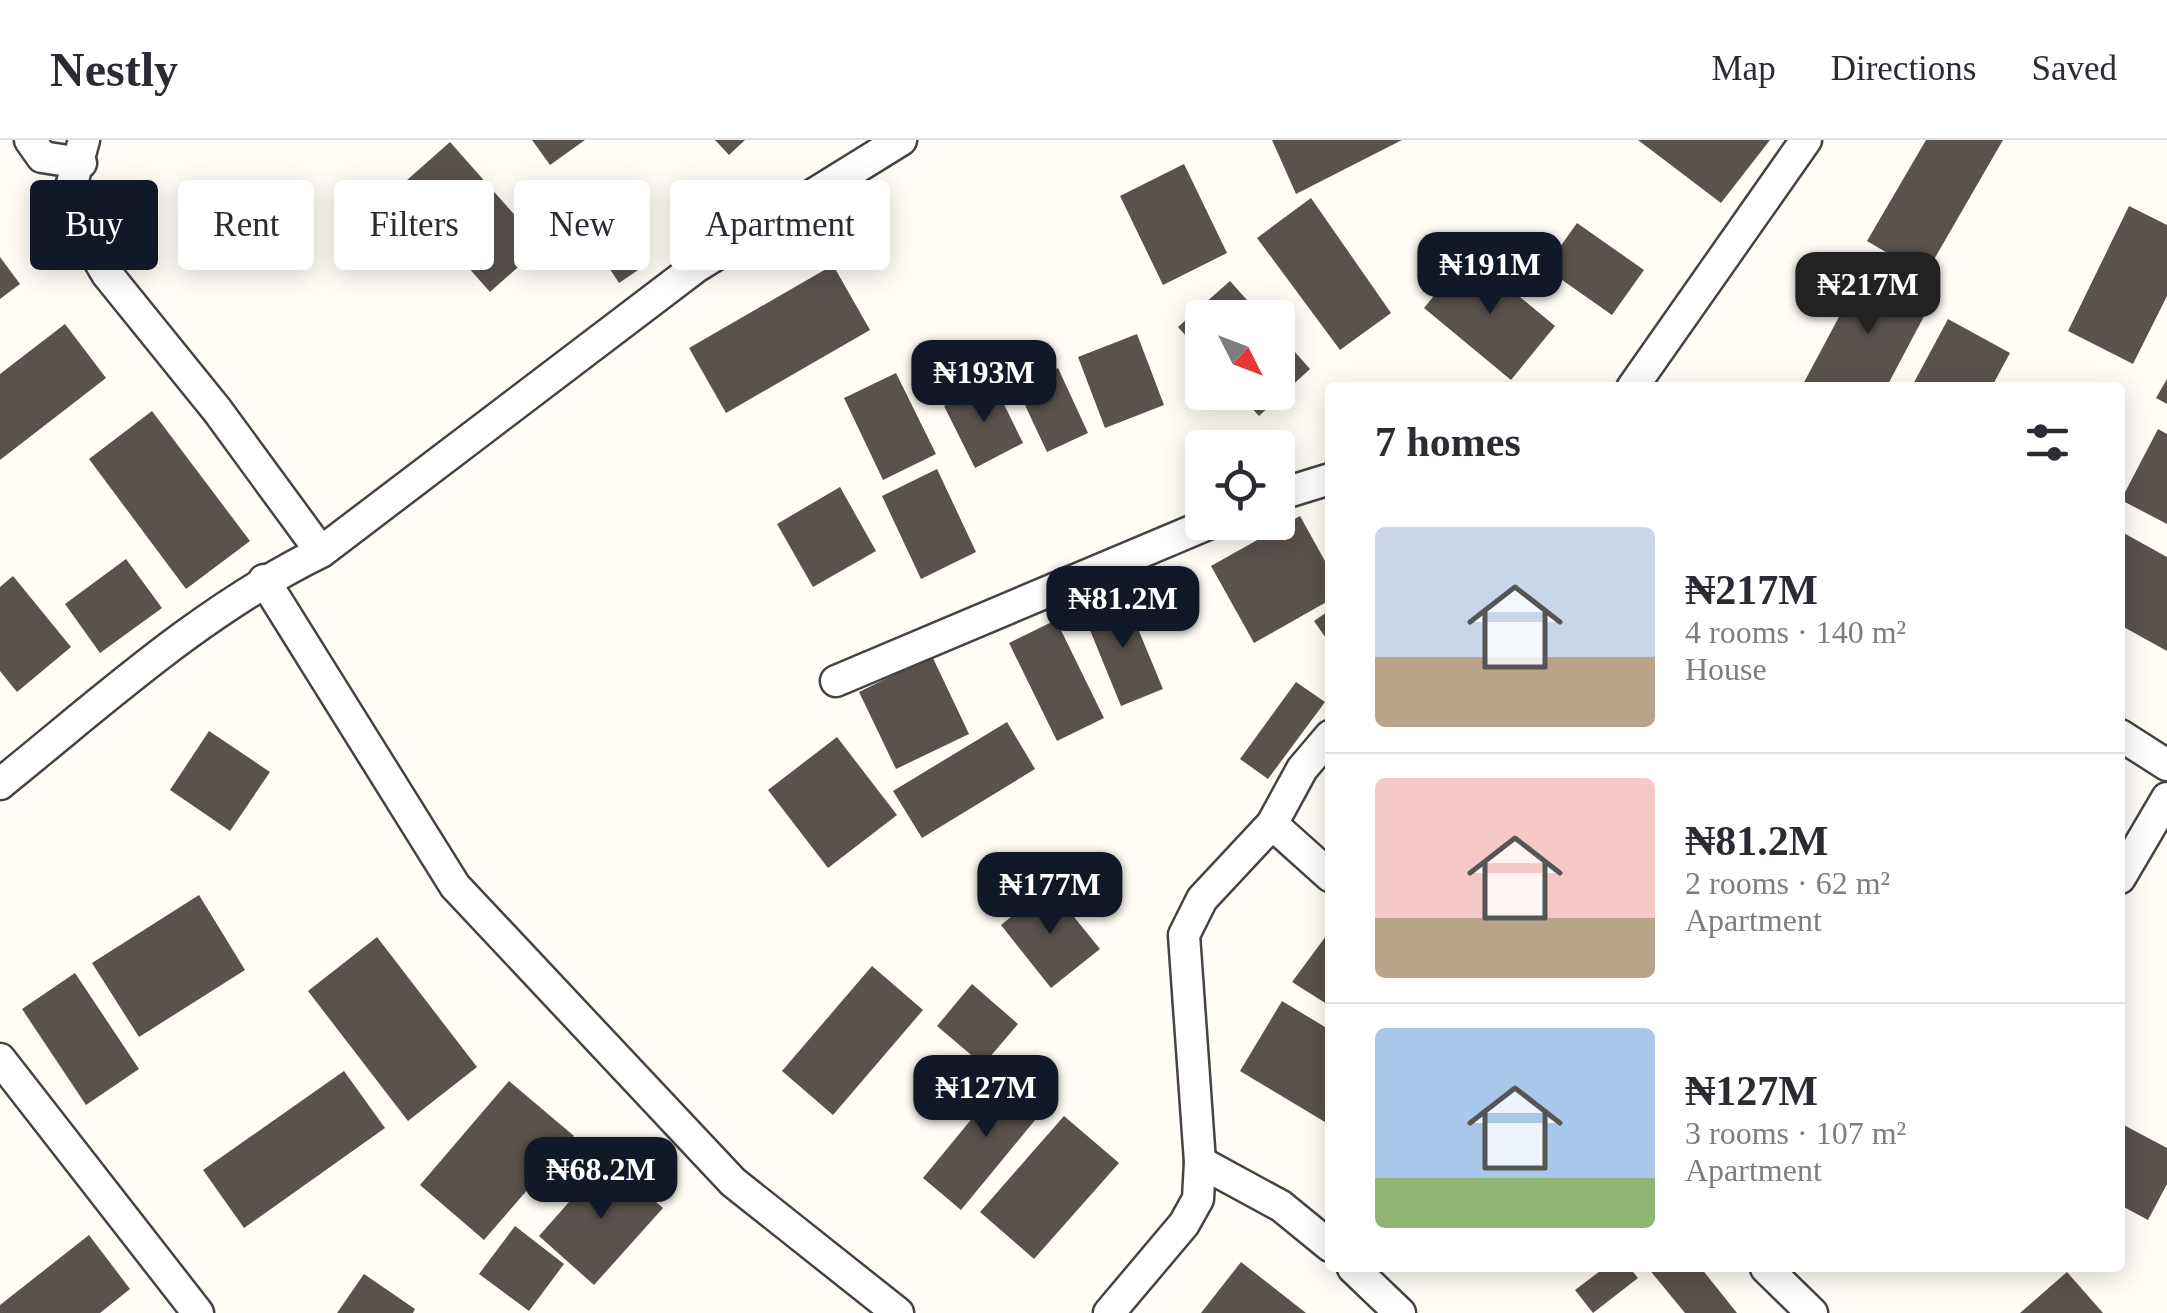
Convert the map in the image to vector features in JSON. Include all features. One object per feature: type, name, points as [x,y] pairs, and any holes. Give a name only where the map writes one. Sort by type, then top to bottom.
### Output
[{"type":"street","points":[[30,140],[42,158],[83,152],[66,205],[107,274],[217,410],[321,552]]},
{"type":"street","points":[[0,784],[178,640],[264,580],[321,552],[696,267],[901,140]]},
{"type":"street","points":[[1636,382],[1806,140]]},
{"type":"street","points":[[1295,490],[1325,481]]},
{"type":"street","points":[[836,681],[1185,533]]},
{"type":"street","points":[[264,580],[455,886],[733,1182],[898,1313]]},
{"type":"street","points":[[2125,738],[2167,765]]},
{"type":"street","points":[[1109,1313],[1184,1224],[1198,1198],[1200,1162],[1184,935],[1202,899],[1272,824],[1302,769],[1325,742]]},
{"type":"street","points":[[2125,869],[2167,798]]},
{"type":"street","points":[[1272,824],[1325,872]]},
{"type":"street","points":[[0,1059],[198,1313]]},
{"type":"street","points":[[1200,1162],[1280,1206],[1325,1242]]},
{"type":"street","points":[[1358,1272],[1400,1313]]},
{"type":"street","points":[[1770,1272],[1812,1313]]},
{"type":"building","points":[[532,140],[585,140],[550,165]]},
{"type":"building","points":[[715,140],[745,140],[729,155]]},
{"type":"building","points":[[1272,140],[1402,140],[1296,194]]},
{"type":"building","points":[[1638,140],[1770,140],[1721,203]]},
{"type":"building","points":[[1926,140],[2003,140],[1925,275],[1867,241]]},
{"type":"building","points":[[450,142],[484,180],[407,180]]},
{"type":"building","points":[[1184,164],[1227,253],[1163,285],[1120,196]]},
{"type":"building","points":[[494,192],[514,214],[515,270],[490,292],[471,270],[494,270]]},
{"type":"building","points":[[1311,198],[1391,313],[1340,350],[1257,238]]},
{"type":"building","points":[[2129,206],[2167,225],[2167,296],[2133,364],[2068,331]]},
{"type":"building","points":[[1577,223],[1644,270],[1612,315],[1545,268]]},
{"type":"building","points":[[1468,254],[1555,326],[1511,380],[1424,308]]},
{"type":"building","points":[[0,257],[20,284],[0,299]]},
{"type":"building","points":[[610,270],[638,270],[619,283]]},
{"type":"building","points":[[824,270],[836,270],[870,330],[726,413],[689,348]]},
{"type":"building","points":[[1864,270],[1930,305],[1889,382],[1804,382]]},
{"type":"building","points":[[1230,281],[1247,300],[1209,300]]},
{"type":"building","points":[[1948,319],[2010,353],[1994,382],[1914,382]]},
{"type":"building","points":[[65,324],[106,378],[0,460],[0,374]]},
{"type":"building","points":[[1137,334],[1164,405],[1105,428],[1078,357]]},
{"type":"building","points":[[1295,352],[1310,369],[1295,383]]},
{"type":"building","points":[[1058,368],[1088,433],[1047,452],[1017,388]]},
{"type":"building","points":[[896,373],[936,454],[883,480],[844,398]]},
{"type":"building","points":[[2167,379],[2167,404],[2156,398]]},
{"type":"building","points":[[993,382],[1023,443],[975,468],[944,406]]},
{"type":"building","points":[[152,411],[250,541],[186,589],[89,459]]},
{"type":"building","points":[[2158,429],[2167,434],[2167,524],[2125,502],[2125,492]]},
{"type":"building","points":[[937,469],[976,552],[921,579],[882,496]]},
{"type":"building","points":[[840,487],[876,551],[813,587],[777,524]]},
{"type":"building","points":[[1300,516],[1325,561],[1325,603],[1254,643],[1211,566],[1257,540],[1295,540],[1295,519]]},
{"type":"building","points":[[2125,534],[2167,557],[2167,651],[2125,628]]},
{"type":"building","points":[[126,559],[162,608],[100,653],[65,604]]},
{"type":"building","points":[[13,576],[71,647],[17,692],[0,671],[0,587]]},
{"type":"building","points":[[1124,595],[1163,689],[1121,706],[1083,613]]},
{"type":"building","points":[[1325,613],[1325,637],[1314,621]]},
{"type":"building","points":[[1056,620],[1104,718],[1057,741],[1009,643]]},
{"type":"building","points":[[932,656],[969,734],[896,769],[859,692]]},
{"type":"building","points":[[1296,682],[1325,702],[1268,779],[1240,759]]},
{"type":"building","points":[[1007,722],[1035,769],[922,838],[893,791]]},
{"type":"building","points":[[209,731],[270,772],[230,831],[170,790]]},
{"type":"building","points":[[837,737],[897,815],[828,868],[768,790]]},
{"type":"building","points":[[1049,886],[1100,949],[1051,988],[1001,925]]},
{"type":"building","points":[[199,895],[245,970],[139,1037],[92,963]]},
{"type":"building","points":[[377,937],[477,1067],[408,1121],[308,991]]},
{"type":"building","points":[[1325,937],[1325,1003],[1292,982]]},
{"type":"building","points":[[872,966],[923,1010],[833,1115],[782,1071]]},
{"type":"building","points":[[75,973],[139,1069],[86,1105],[22,1009]]},
{"type":"building","points":[[972,984],[1018,1024],[983,1065],[937,1026]]},
{"type":"building","points":[[1282,1001],[1325,1027],[1325,1122],[1240,1071]]},
{"type":"building","points":[[344,1071],[385,1128],[244,1228],[203,1170]]},
{"type":"building","points":[[1011,1071],[1049,1103],[961,1210],[923,1178]]},
{"type":"building","points":[[509,1081],[574,1136],[484,1240],[420,1185]]},
{"type":"building","points":[[1064,1116],[1119,1163],[1034,1259],[980,1212]]},
{"type":"building","points":[[2125,1126],[2167,1148],[2167,1184],[2148,1220],[2125,1208]]},
{"type":"building","points":[[607,1159],[663,1208],[594,1285],[539,1236]]},
{"type":"building","points":[[515,1226],[564,1264],[529,1311],[479,1274]]},
{"type":"building","points":[[89,1235],[130,1289],[100,1313],[0,1313],[0,1305]]},
{"type":"building","points":[[1241,1262],[1306,1313],[1201,1313]]},
{"type":"building","points":[[1599,1272],[1633,1272],[1638,1278],[1593,1313],[1575,1290]]},
{"type":"building","points":[[1651,1272],[1704,1272],[1737,1313],[1685,1313]]},
{"type":"building","points":[[2067,1272],[2103,1313],[2020,1313]]},
{"type":"building","points":[[364,1274],[415,1309],[413,1313],[337,1313]]}]
